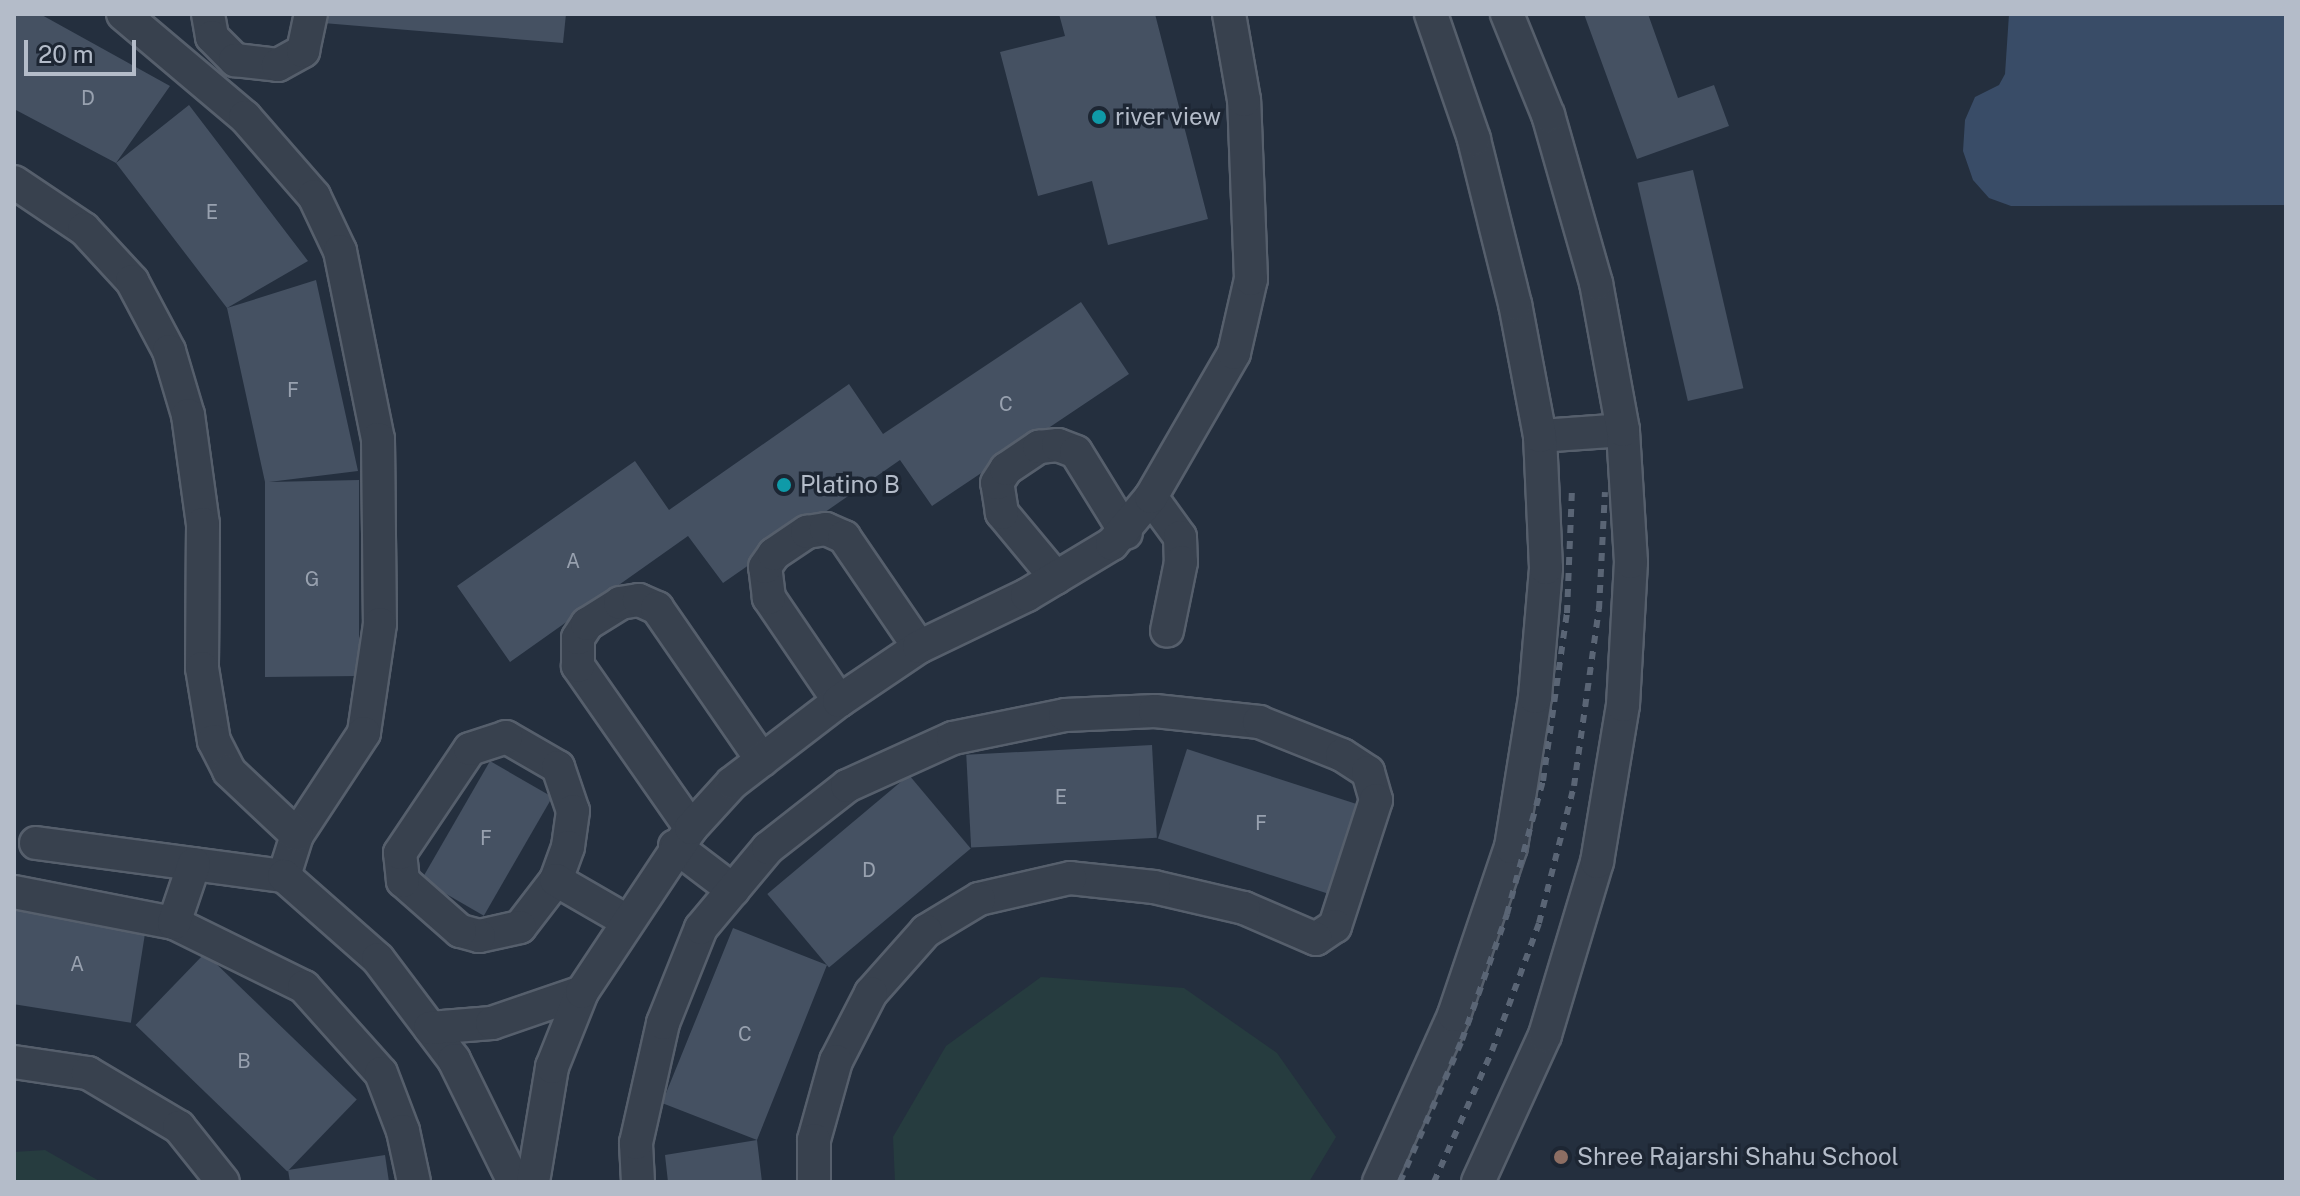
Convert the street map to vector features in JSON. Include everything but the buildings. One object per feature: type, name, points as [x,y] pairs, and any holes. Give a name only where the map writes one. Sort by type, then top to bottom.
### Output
[{"type":"street","points":[[123,14],[245,117],[314,196],[340,251],[378,439],[380,624],[364,733],[297,835],[284,876]]},
{"type":"street","points":[[208,14],[212,37],[235,60],[278,65],[303,51],[311,14]]},
{"type":"street","points":[[533,1182],[552,1067],[582,992],[683,837],[762,760],[839,701],[919,647],[1056,578],[1126,533],[1151,497],[1234,353],[1251,279],[1244,100],[1229,14]]},
{"type":"street","points":[[1379,1182],[1454,1015],[1511,847],[1535,697],[1546,568],[1540,436],[1515,304],[1474,139],[1431,14]]},
{"type":"street","points":[[1478,1182],[1545,1035],[1597,862],[1623,705],[1631,562],[1623,430],[1596,283],[1548,115],[1507,14]]},
{"type":"street","points":[[14,182],[84,229],[122,271],[169,351],[188,415],[203,524],[202,668],[214,741],[229,771],[297,835]]},
{"type":"street","points":[[1540,436],[1623,430]]},
{"type":"street","points":[[1056,578],[1002,513],[997,483],[1006,469],[1039,447],[1058,445],[1076,452],[1126,533]]},
{"type":"street","points":[[1151,497],[1180,537],[1181,562],[1167,631]]},
{"type":"street","points":[[839,701],[769,598],[765,567],[774,554],[807,532],[826,529],[844,537],[919,647]]},
{"type":"street","points":[[733,890],[683,837],[578,666],[578,638],[587,624],[620,603],[639,600],[657,608],[762,760]]},
{"type":"street","points":[[638,1182],[636,1143],[663,1023],[701,928],[768,848],[847,786],[953,738],[1065,715],[1155,711],[1259,722],[1342,755],[1368,772],[1376,800],[1335,926],[1316,939],[1244,908],[1154,887],[1070,878],[979,899],[926,931],[871,993],[836,1061],[814,1140],[814,1182]]},
{"type":"street","points":[[506,737],[558,767],[564,780],[573,811],[556,880],[520,927],[479,936],[460,931],[403,881],[400,853],[470,749],[486,740],[506,737]]},
{"type":"street","points":[[36,843],[284,876],[378,959],[430,1028],[454,1060],[514,1182]]},
{"type":"street","points":[[174,923],[194,864]]},
{"type":"street","points":[[556,880],[627,921]]},
{"type":"street","points":[[14,892],[174,923],[304,987],[381,1073],[403,1131],[414,1182]]},
{"type":"street","points":[[430,1028],[492,1023],[582,992]]},
{"type":"street","points":[[14,1062],[88,1073],[179,1127],[223,1182]]},
{"type":"green space","points":[[1041,977],[1184,988],[1277,1053],[1336,1137],[1309,1182],[895,1182],[893,1137],[946,1046]]},
{"type":"green space","points":[[45,1150],[101,1182],[14,1182],[14,1152]]},
{"type":"water","points":[[2009,14],[2286,14],[2286,205],[2011,206],[1989,198],[1973,180],[1963,151],[1965,120],[1975,97],[1999,85],[2005,74]]},
{"type":"railway","points":[[1400,1182],[1462,1040],[1507,914],[1543,781],[1567,613],[1572,490]]},
{"type":"railway","points":[[1434,1182],[1492,1051],[1539,923],[1574,786],[1599,609],[1605,492]]},
{"type":"place","name":"river view","points":[[1099,117]]},
{"type":"place","name":"Platino B","points":[[784,485]]},
{"type":"place","name":"Shree Rajarshi Shahu School","points":[[1561,1157]]}]
